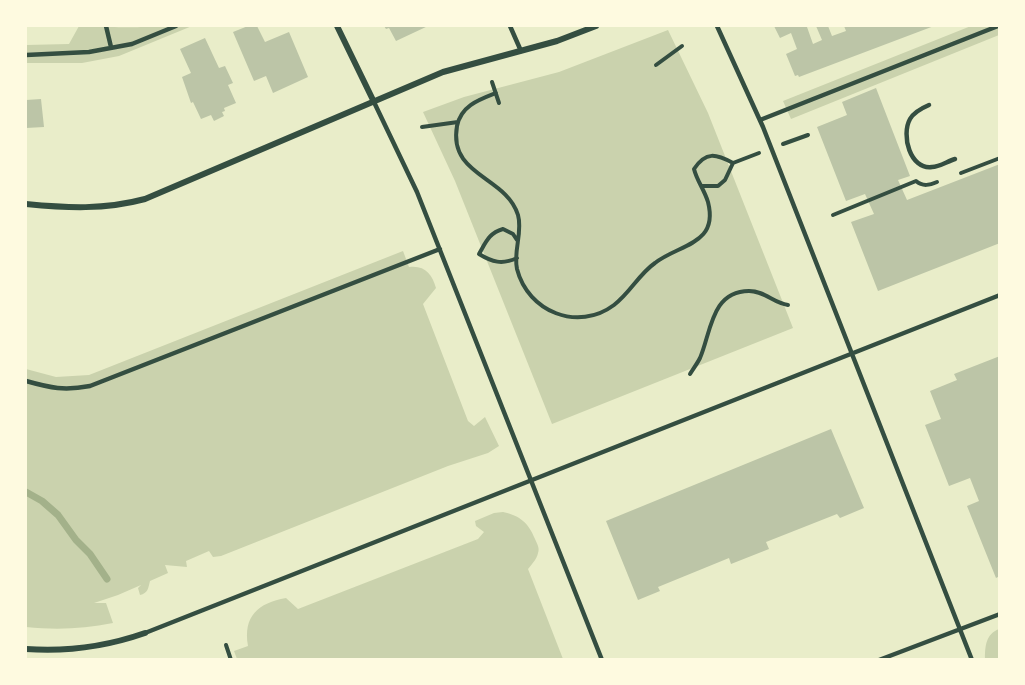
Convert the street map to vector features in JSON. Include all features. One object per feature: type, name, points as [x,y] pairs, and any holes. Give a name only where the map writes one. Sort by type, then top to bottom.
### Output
[{"type":"street","points":[[337,26],[374,100]]},
{"type":"street","points":[[26,204],[92,208],[145,199],[443,72],[556,41],[596,26]]},
{"type":"street","points":[[26,647],[42,650],[68,650],[106,645],[145,633]]},
{"type":"lane","points":[[106,26],[111,47]]},
{"type":"lane","points":[[26,55],[89,52],[132,44],[176,26]]},
{"type":"lane","points":[[510,26],[521,51]]},
{"type":"lane","points":[[717,26],[760,120],[972,660]]},
{"type":"lane","points":[[760,120],[998,26]]},
{"type":"lane","points":[[374,100],[417,192],[602,660]]},
{"type":"lane","points":[[929,105],[915,113],[908,121],[906,136],[914,159],[921,166],[933,168],[955,159]]},
{"type":"lane","points":[[26,381],[57,389],[72,390],[90,386],[440,249]]},
{"type":"lane","points":[[145,633],[999,295]]},
{"type":"lane","points":[[879,660],[999,614]]},
{"type":"path","points":[[656,65],[682,46]]},
{"type":"path","points":[[492,82],[499,103]]},
{"type":"path","points":[[496,93],[471,104],[463,111],[458,122],[456,143],[466,164],[507,195],[514,205],[520,226],[517,241],[520,276],[533,300],[546,309],[580,317],[594,316],[616,304],[659,259],[689,246],[707,230],[709,208],[694,169],[699,160],[708,155],[722,157],[733,163],[725,180],[718,186],[702,186]]},
{"type":"path","points":[[422,127],[458,122]]},
{"type":"path","points":[[959,174],[999,158]]},
{"type":"path","points":[[833,214],[916,181],[929,185],[939,182]]},
{"type":"path","points":[[517,241],[513,234],[503,229],[494,231],[479,254],[506,263],[517,258]]},
{"type":"path","points":[[690,374],[699,359],[716,310],[723,301],[734,294],[747,291],[762,292],[780,304],[788,304]]},
{"type":"path","points":[[226,645],[231,660]]},
{"type":"green space","points":[[79,26],[192,26],[119,56],[82,63],[26,63],[26,45],[69,44]]},
{"type":"green space","points":[[971,26],[999,26],[999,35],[791,119],[783,101]]},
{"type":"green space","points":[[668,30],[708,113],[793,328],[552,424],[455,181],[423,112],[464,97],[559,72]]},
{"type":"green space","points":[[403,251],[409,267],[424,269],[430,275],[436,288],[423,304],[468,421],[474,426],[485,417],[499,446],[488,453],[448,466],[221,556],[213,557],[209,551],[186,561],[187,567],[165,565],[168,573],[150,581],[145,593],[140,595],[138,588],[141,585],[94,603],[106,603],[113,623],[70,628],[26,627],[26,369],[56,377],[89,375]]},
{"type":"green space","points":[[503,512],[523,521],[537,544],[539,549],[537,555],[528,569],[563,659],[237,659],[234,651],[248,646],[250,619],[260,607],[286,598],[298,609],[478,539],[484,532],[476,526],[475,521],[494,513]]},
{"type":"green space","points":[[999,629],[999,659],[985,659],[989,637]]},
{"type":"building","points":[[248,26],[257,26],[265,42],[289,32],[308,77],[273,93],[266,76],[254,81],[233,32]]},
{"type":"building","points":[[384,26],[428,26],[396,41],[389,28],[386,29]]},
{"type":"building","points":[[774,26],[812,26],[807,27],[813,44],[822,40],[816,26],[828,26],[832,36],[846,31],[844,26],[934,26],[799,77],[795,76],[786,54],[797,49],[791,33],[780,38]]},
{"type":"building","points":[[205,38],[219,68],[225,66],[233,83],[228,85],[236,103],[224,108],[225,111],[222,112],[224,116],[214,121],[211,115],[201,119],[193,102],[191,103],[182,77],[191,73],[180,49]]},
{"type":"building","points":[[876,88],[910,176],[898,180],[907,200],[1000,164],[1000,243],[878,291],[851,222],[874,214],[865,194],[846,201],[817,127],[847,115],[842,102]]},
{"type":"building","points":[[41,99],[44,127],[26,128],[26,100]]},
{"type":"building","points":[[1000,356],[1000,576],[996,578],[967,506],[979,501],[970,478],[949,486],[925,425],[941,419],[930,391],[957,380],[954,374]]},
{"type":"building","points":[[831,429],[864,508],[840,518],[837,514],[766,542],[769,549],[731,564],[729,558],[658,587],[660,591],[638,600],[606,521]]},
{"type":"waterway","points":[[26,492],[42,501],[58,515],[107,579]]}]
